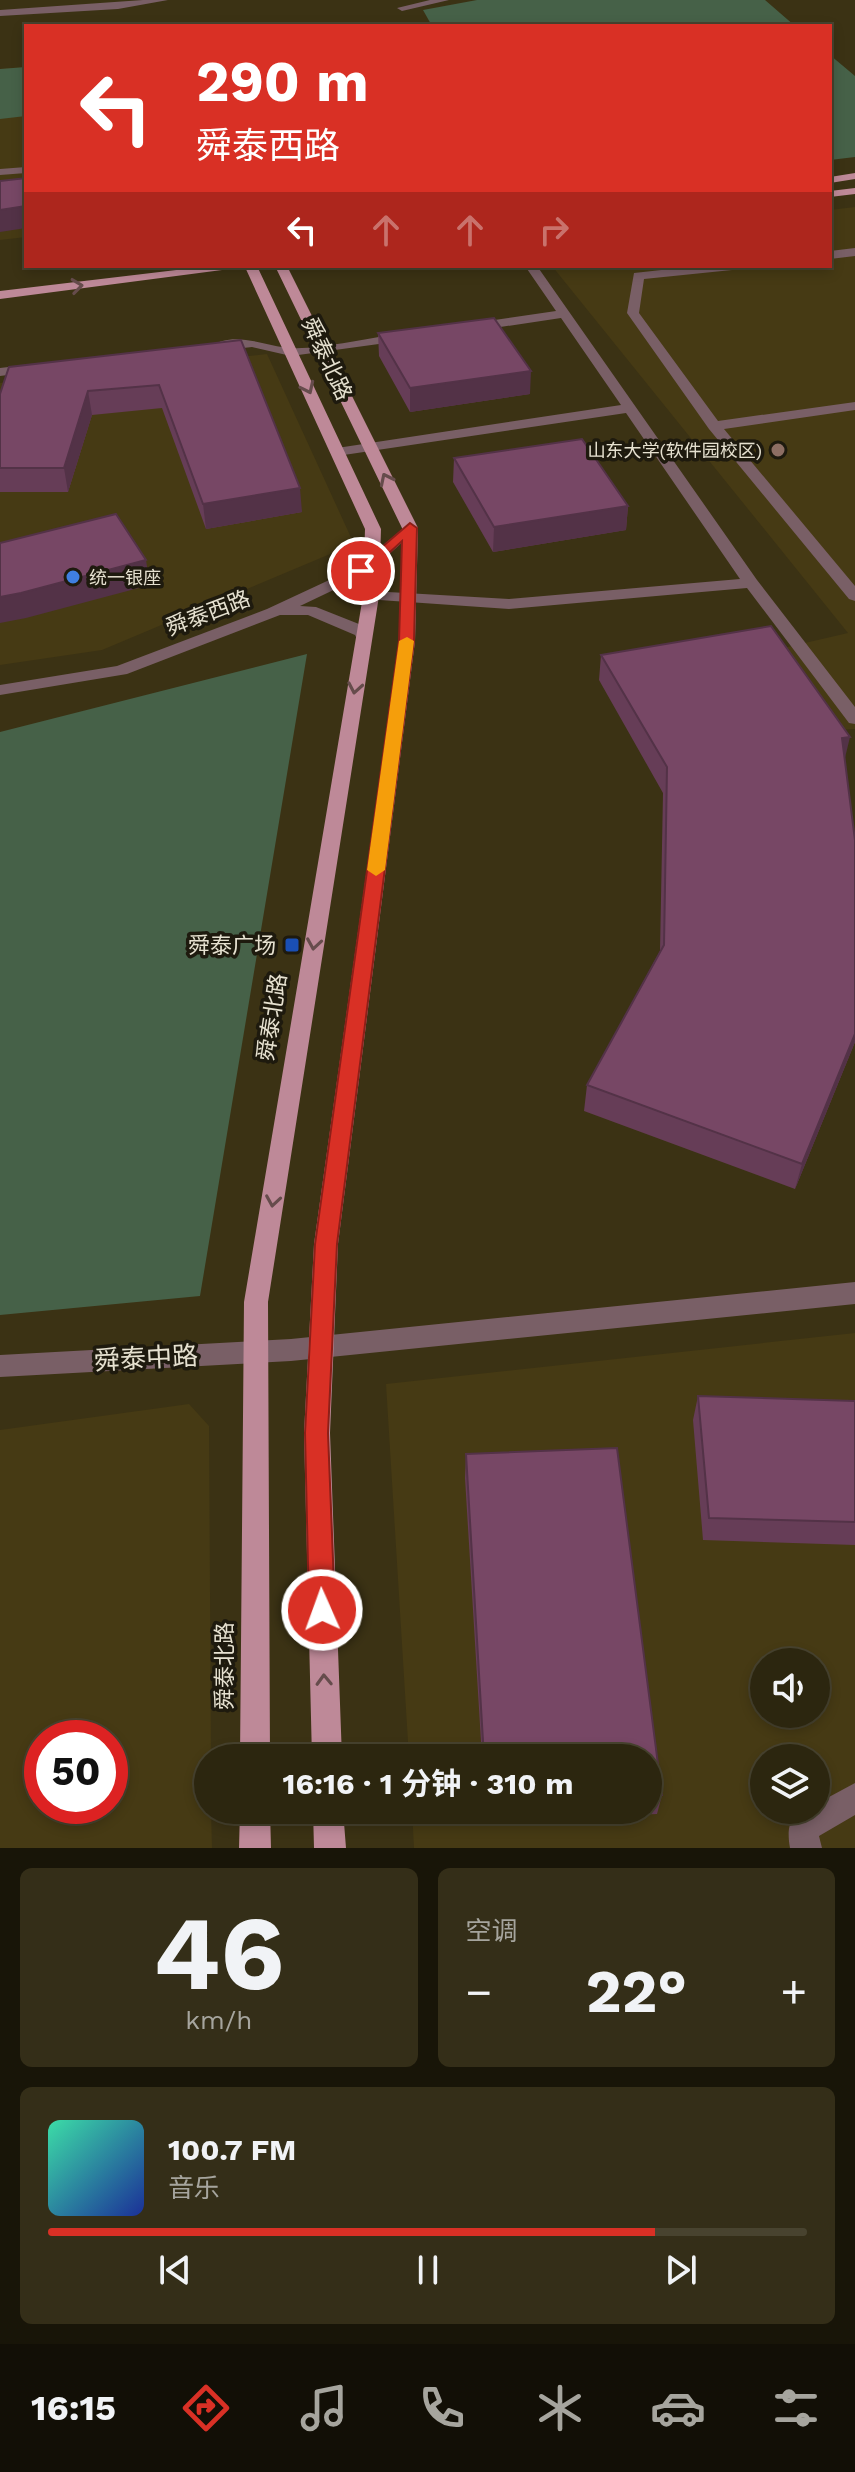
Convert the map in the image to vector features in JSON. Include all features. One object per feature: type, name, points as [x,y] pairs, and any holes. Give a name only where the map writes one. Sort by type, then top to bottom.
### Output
[{"type":"main road","points":[[832,180],[855,176]]},
{"type":"main road","points":[[832,194],[855,191]]},
{"type":"main road","points":[[0,282],[113,268]]},
{"type":"main road","points":[[0,295],[223,268]]},
{"type":"main road","name":"舜泰北路","points":[[252,268],[373,529],[371,596],[256,1302],[255,1744]]},
{"type":"main road","points":[[282,268],[410,528],[407,641],[326,1244],[317,1433],[327,1744]]},
{"type":"main road","points":[[255,1824],[255,1848]]},
{"type":"main road","points":[[329,1824],[330,1848]]},
{"type":"street","points":[[0,13],[164,0]]},
{"type":"street","points":[[402,8],[445,0]]},
{"type":"street","points":[[0,172],[24,170]]},
{"type":"street","points":[[832,255],[855,252]]},
{"type":"street","points":[[532,268],[751,583],[855,719]]},
{"type":"street","points":[[713,268],[638,276],[633,313],[714,426],[855,596]]},
{"type":"street","points":[[458,329],[565,314]]},
{"type":"street","points":[[205,349],[252,343],[291,352],[413,335]]},
{"type":"street","points":[[0,372],[47,367]]},
{"type":"street","points":[[714,426],[855,406]]},
{"type":"street","points":[[337,452],[631,408]]},
{"type":"street","name":"舜泰西路","points":[[0,690],[121,670],[273,612],[350,576],[372,562],[410,528]]},
{"type":"street","points":[[371,596],[509,604],[751,583]]},
{"type":"street","points":[[273,612],[310,610],[363,632],[364,637]]},
{"type":"street","name":"舜泰中路","points":[[0,1366],[291,1350],[855,1293]]},
{"type":"street","points":[[806,1848],[802,1829],[855,1798]]},
{"type":"shaded area","points":[[24,67],[24,237],[0,240],[0,69]]},
{"type":"shaded area","name":"山东大学(软件园校区)","points":[[855,207],[855,729],[813,731],[766,652],[848,633],[554,268],[832,268],[832,210]]},
{"type":"shaded area","points":[[267,354],[354,544],[102,650],[0,665],[0,383]]},
{"type":"shaded area","points":[[855,1333],[855,1848],[414,1848],[413,1824],[662,1824],[662,1744],[408,1744],[386,1384]]},
{"type":"shaded area","points":[[189,1404],[209,1426],[211,1744],[194,1744],[194,1824],[211,1824],[212,1848],[0,1848],[0,1430]]},
{"type":"green space","points":[[477,0],[765,0],[793,24],[431,24],[423,10]]},
{"type":"green space","points":[[832,57],[855,76],[855,157],[832,160]]},
{"type":"green space","points":[[24,67],[24,116],[0,119],[0,69]]},
{"type":"green space","points":[[307,654],[200,1296],[0,1315],[0,732]]},
{"type":"building","points":[[24,178],[24,206],[0,210],[0,181]]},
{"type":"building","points":[[494,318],[531,371],[410,388],[378,333]]},
{"type":"building","points":[[241,340],[300,488],[203,504],[159,385],[88,391],[64,468],[0,468],[0,394],[9,367]]},
{"type":"building","points":[[582,439],[628,506],[494,527],[454,458]]},
{"type":"building","points":[[116,514],[146,560],[0,597],[0,543]]},
{"type":"building","points":[[771,626],[850,737],[842,738],[855,840],[855,1034],[802,1164],[587,1085],[664,945],[667,767],[601,655]]},
{"type":"building","points":[[698,1396],[855,1401],[855,1522],[709,1518]]},
{"type":"building","points":[[617,1448],[655,1744],[483,1744],[466,1454]]},
{"type":"slow traffic","points":[[376,870],[407,641]]},
{"type":"place","name":"山东大学(软件园校区)","points":[[778,450]]},
{"type":"place","name":"统一银座","points":[[73,577]]},
{"type":"place","name":"舜泰广场","points":[[292,945]]},
{"type":"route","points":[[322,1610],[317,1433],[326,1244],[407,641],[410,528],[361,571]]}]
